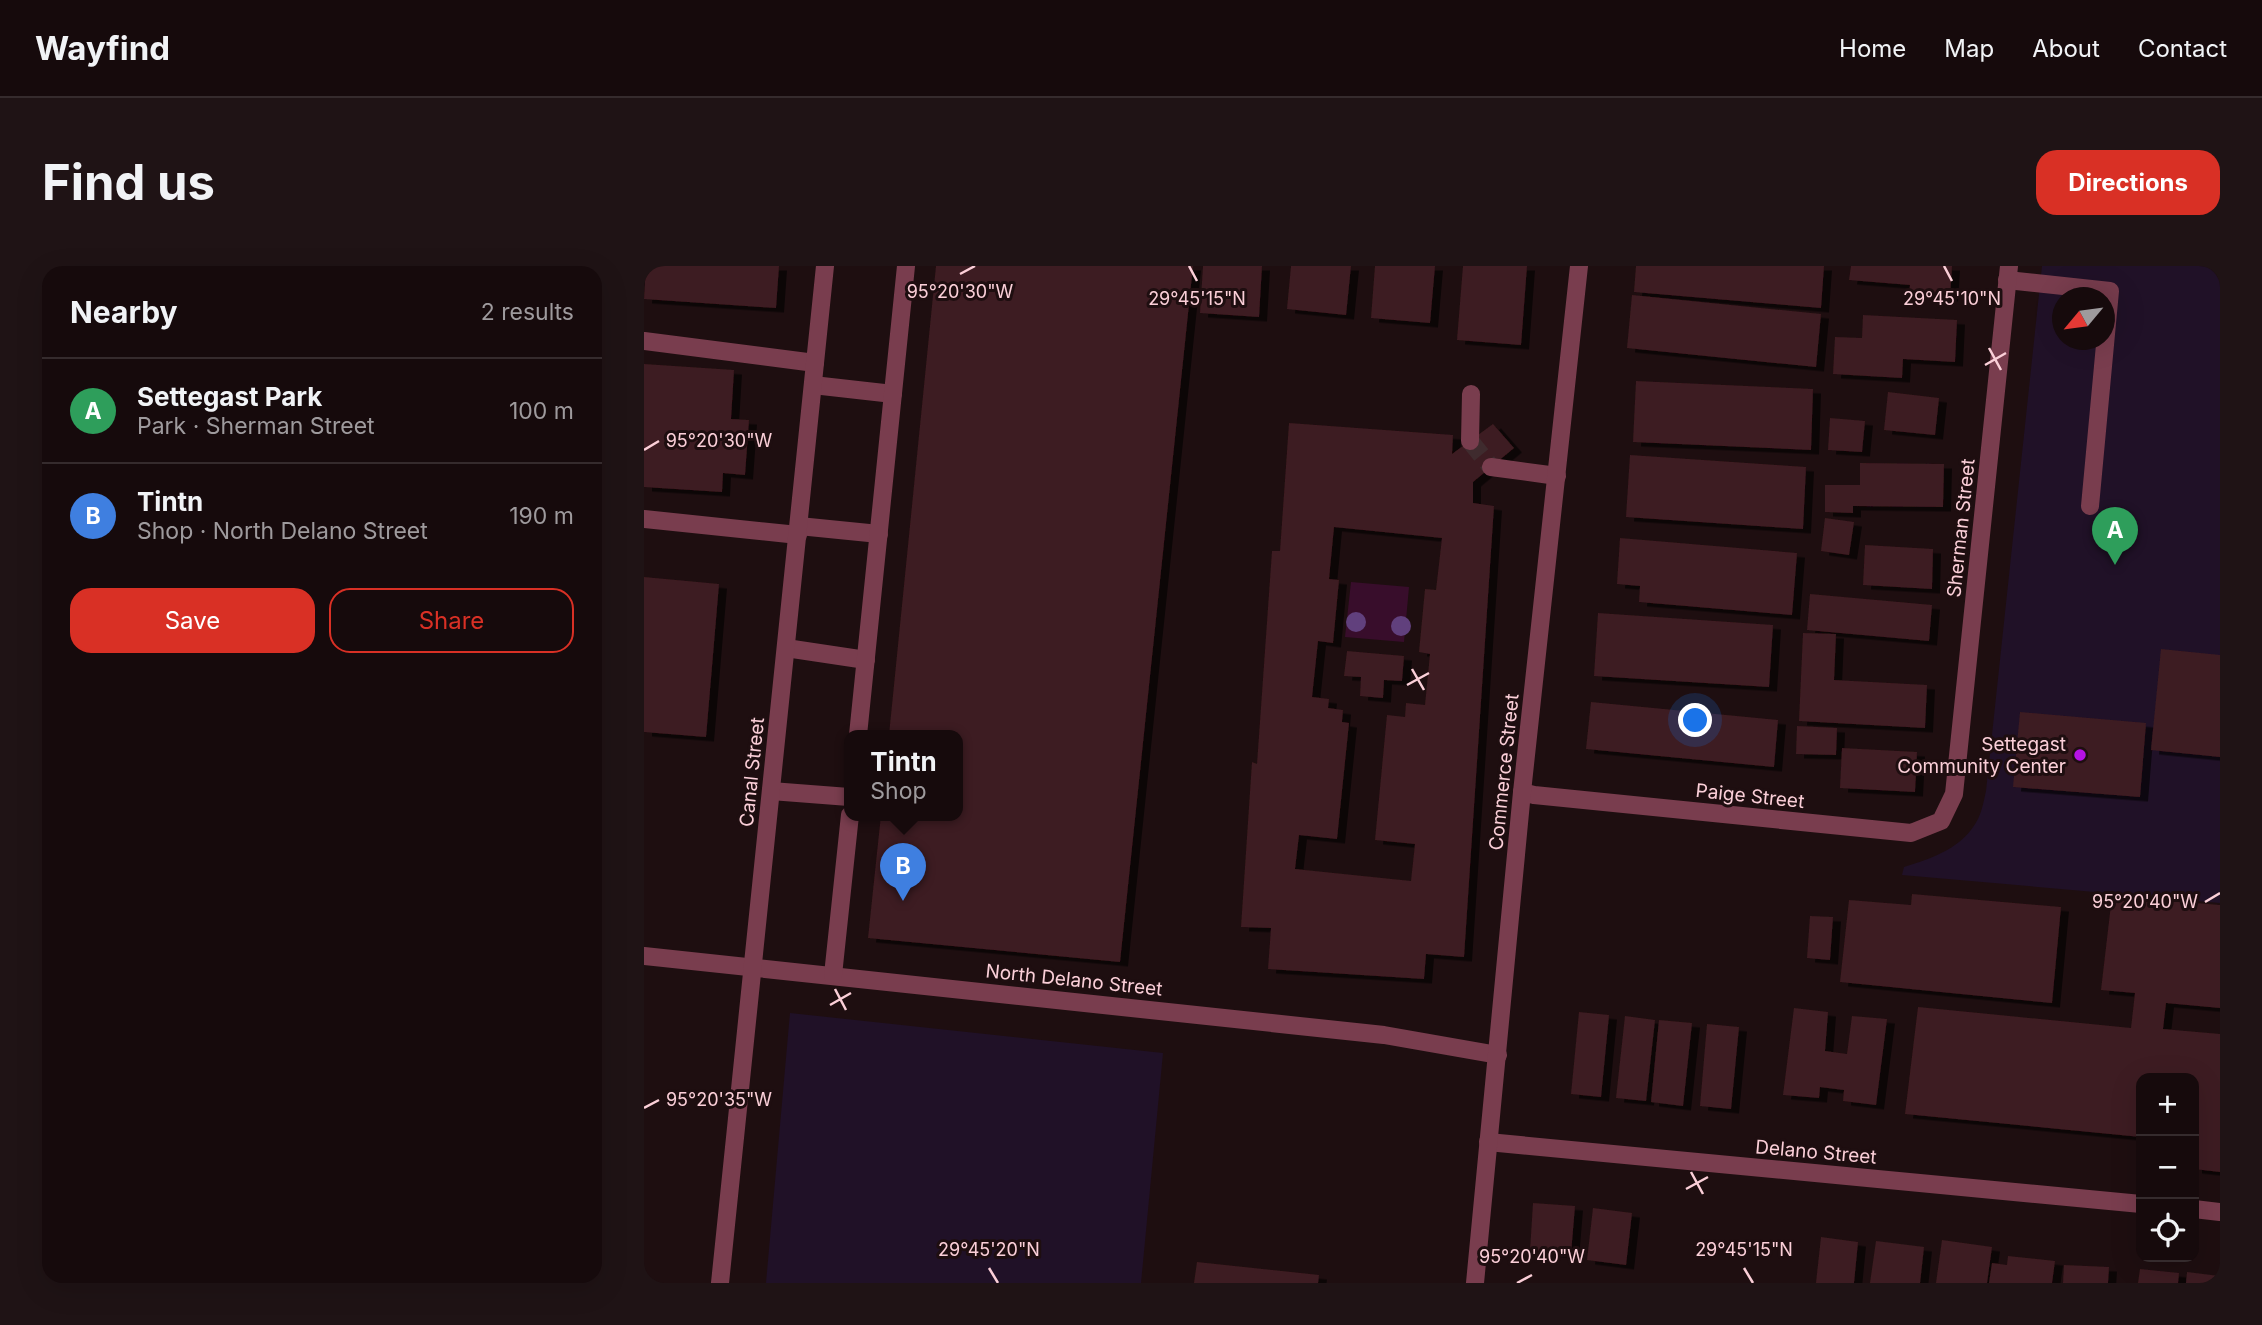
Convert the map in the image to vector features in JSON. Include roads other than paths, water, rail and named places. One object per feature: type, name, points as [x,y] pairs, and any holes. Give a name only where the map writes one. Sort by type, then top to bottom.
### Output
[{"type":"street","name":"Canal Street","points":[[720,1283],[825,266]]},
{"type":"street","points":[[859,730],[906,266]]},
{"type":"street","name":"Commerce Street","points":[[1475,1283],[1522,792],[1579,266]]},
{"type":"street","points":[[2008,273],[2110,291],[2090,506]]},
{"type":"street","name":"Sherman Street","points":[[1954,794],[2008,273]]},
{"type":"street","points":[[644,341],[815,363]]},
{"type":"street","points":[[813,385],[893,394]]},
{"type":"street","points":[[1470,441],[1471,394]]},
{"type":"street","points":[[1491,467],[1557,476]]},
{"type":"street","points":[[644,519],[799,531],[879,534]]},
{"type":"street","points":[[786,649],[866,660]]},
{"type":"street","points":[[771,791],[844,797]]},
{"type":"street","name":"Paige Street","points":[[1522,792],[1911,833],[1941,821],[1954,794]]},
{"type":"street","points":[[833,975],[849,821]]},
{"type":"street","name":"North Delano Street","points":[[644,956],[1384,1035],[1498,1055]]},
{"type":"street","name":"Delano Street","points":[[1488,1142],[2136,1204]]},
{"type":"street","points":[[2199,1210],[2220,1212]]},
{"type":"tunnel","points":[[1470,441],[1491,467]]},
{"type":"place","name":"Settegast Park","points":[[2115,565]]},
{"type":"place","name":"Settegast Community Center","points":[[2080,755]]},
{"type":"place","name":"Tintn","points":[[903,901]]}]
